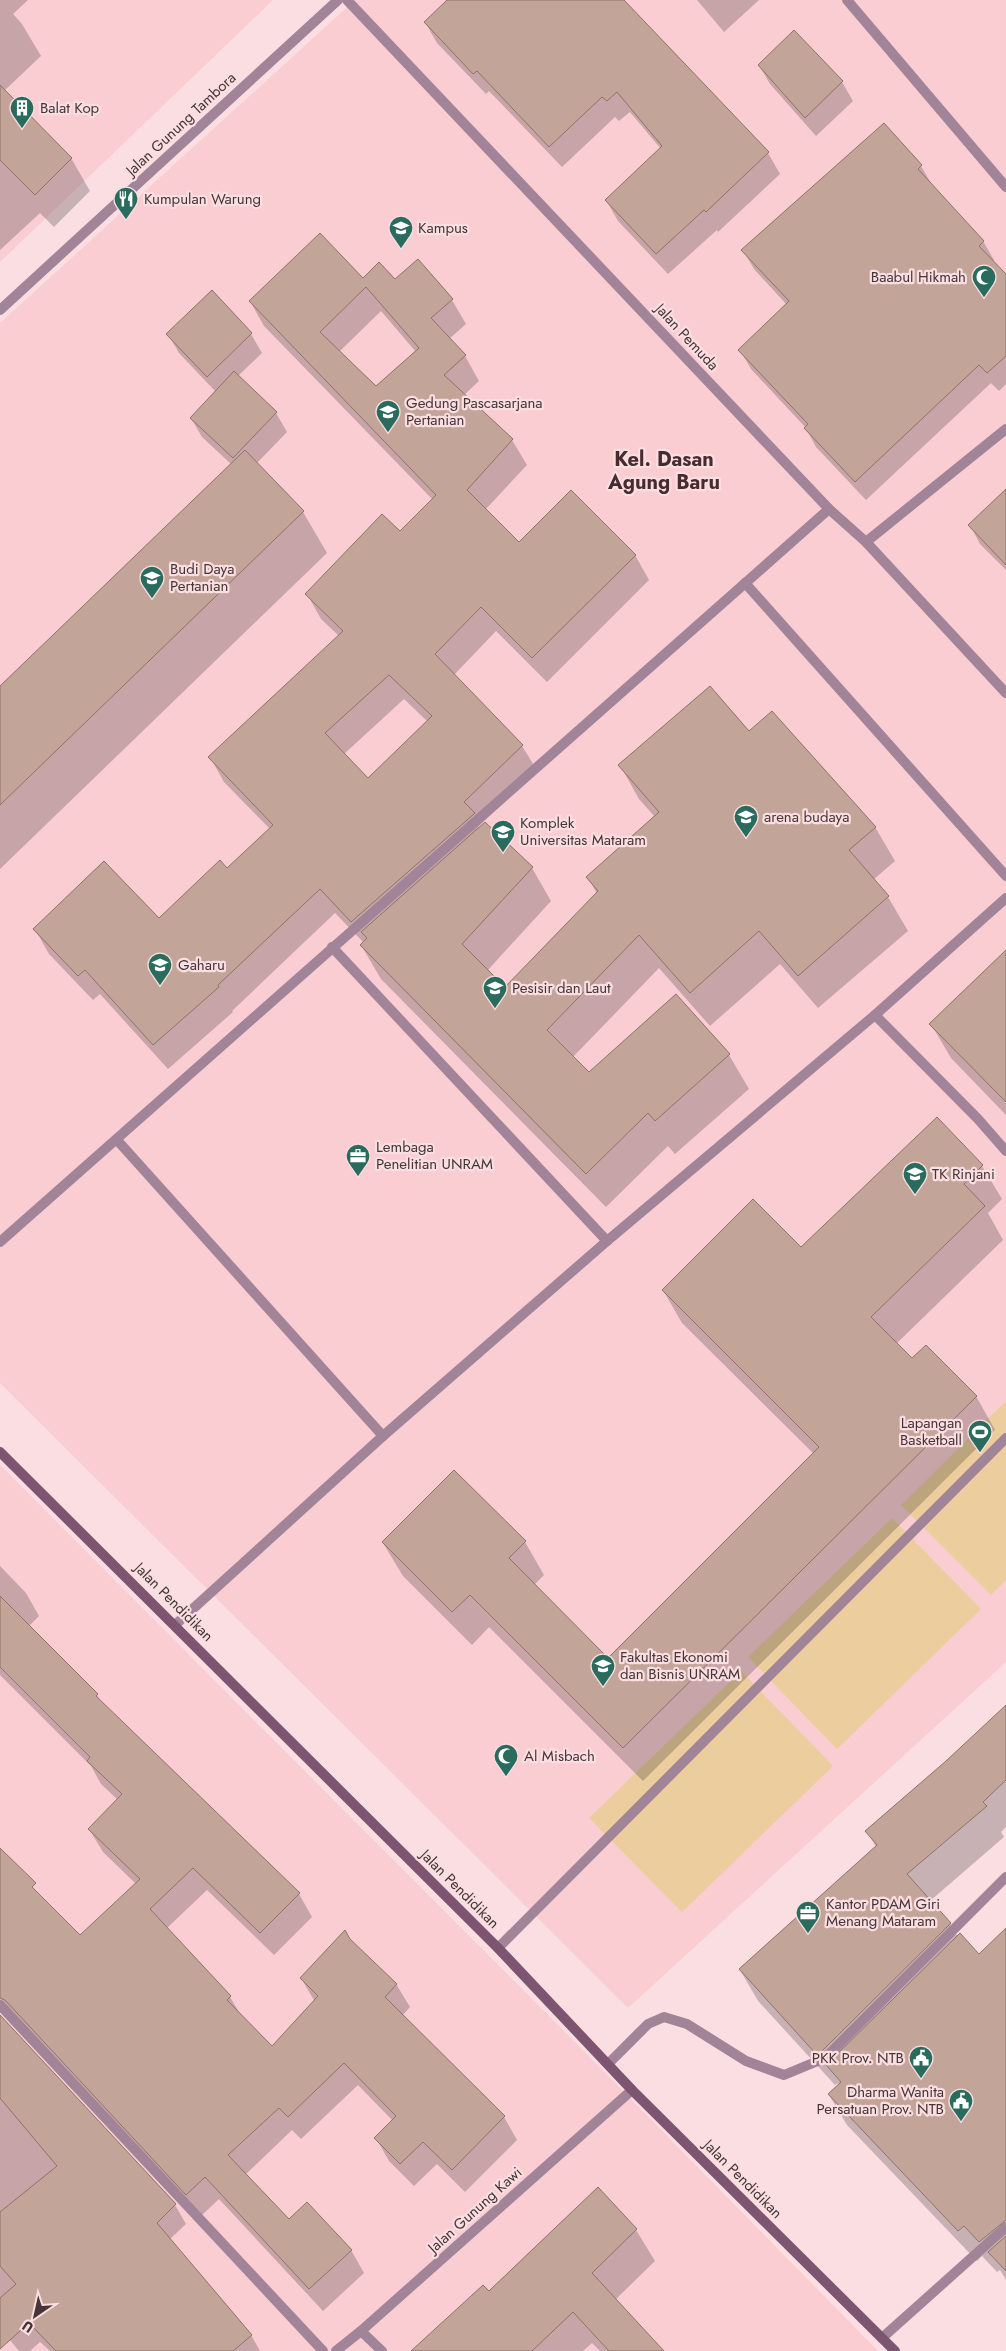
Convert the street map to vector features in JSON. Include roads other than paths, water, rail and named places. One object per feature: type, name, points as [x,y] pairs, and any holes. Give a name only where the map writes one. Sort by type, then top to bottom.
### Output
[{"type":"main road","name":"Jalan Pendidikan","points":[[0,1452],[498,1948],[632,2090],[895,2351]]},
{"type":"street","name":"Jalan Gunung Tambora","points":[[0,310],[338,0]]},
{"type":"street","name":"Jalan Pemuda","points":[[347,0],[830,509],[866,542],[1006,693]]},
{"type":"street","points":[[847,0],[1006,187]]},
{"type":"street","points":[[866,542],[1006,429]]},
{"type":"street","points":[[0,1242],[830,509]]},
{"type":"street","points":[[745,583],[1006,876]]},
{"type":"street","points":[[175,1625],[383,1436],[607,1241],[876,1015],[1006,898]]},
{"type":"street","points":[[332,947],[607,1241]]},
{"type":"street","points":[[876,1015],[978,1119],[1006,1152]]},
{"type":"street","points":[[117,1140],[383,1436]]},
{"type":"street","points":[[498,1948],[1006,1438]]},
{"type":"street","points":[[608,2064],[648,2024],[664,2017],[687,2024],[746,2061],[784,2075],[825,2058],[1006,1877]]},
{"type":"street","points":[[0,2004],[323,2351]]},
{"type":"street","name":"Jalan Gunung Kawi","points":[[336,2351],[362,2331],[632,2090]]},
{"type":"street","points":[[882,2338],[1006,2227]]},
{"type":"street","points":[[362,2331],[382,2351]]},
{"type":"place","name":"Balat Kop","points":[[22,129]]},
{"type":"place","name":"Kumpulan Warung","points":[[126,220]]},
{"type":"place","name":"Kampus","points":[[401,249]]},
{"type":"place","name":"Baabul Hikmah","points":[[984,298]]},
{"type":"place","name":"Gedung Pascasarjana Pertanian","points":[[388,433]]},
{"type":"place","name":"Budi Daya Pertanian","points":[[152,599]]},
{"type":"place","name":"arena budaya","points":[[746,838]]},
{"type":"place","name":"Komplek Universitas Mataram","points":[[503,853]]},
{"type":"place","name":"Gaharu","points":[[160,986]]},
{"type":"place","name":"Pesisir dan Laut","points":[[495,1009]]},
{"type":"place","name":"Lembaga Penelitian UNRAM","points":[[358,1177]]},
{"type":"place","name":"TK Rinjani","points":[[915,1195]]},
{"type":"place","name":"Lapangan Basketball","points":[[980,1453]]},
{"type":"place","name":"Fakultas Ekonomi dan Bisnis UNRAM","points":[[603,1687]]},
{"type":"place","name":"Al Misbach","points":[[506,1777]]},
{"type":"place","name":"Kantor PDAM Giri Menang Mataram","points":[[808,1934]]},
{"type":"place","name":"PKK Prov. NTB","points":[[921,2079]]},
{"type":"place","name":"Dharma Wanita Persatuan Prov. NTB","points":[[961,2122]]},
{"type":"district","name":"Kel. Dasan Agung Baru","points":[[664,470]]}]
